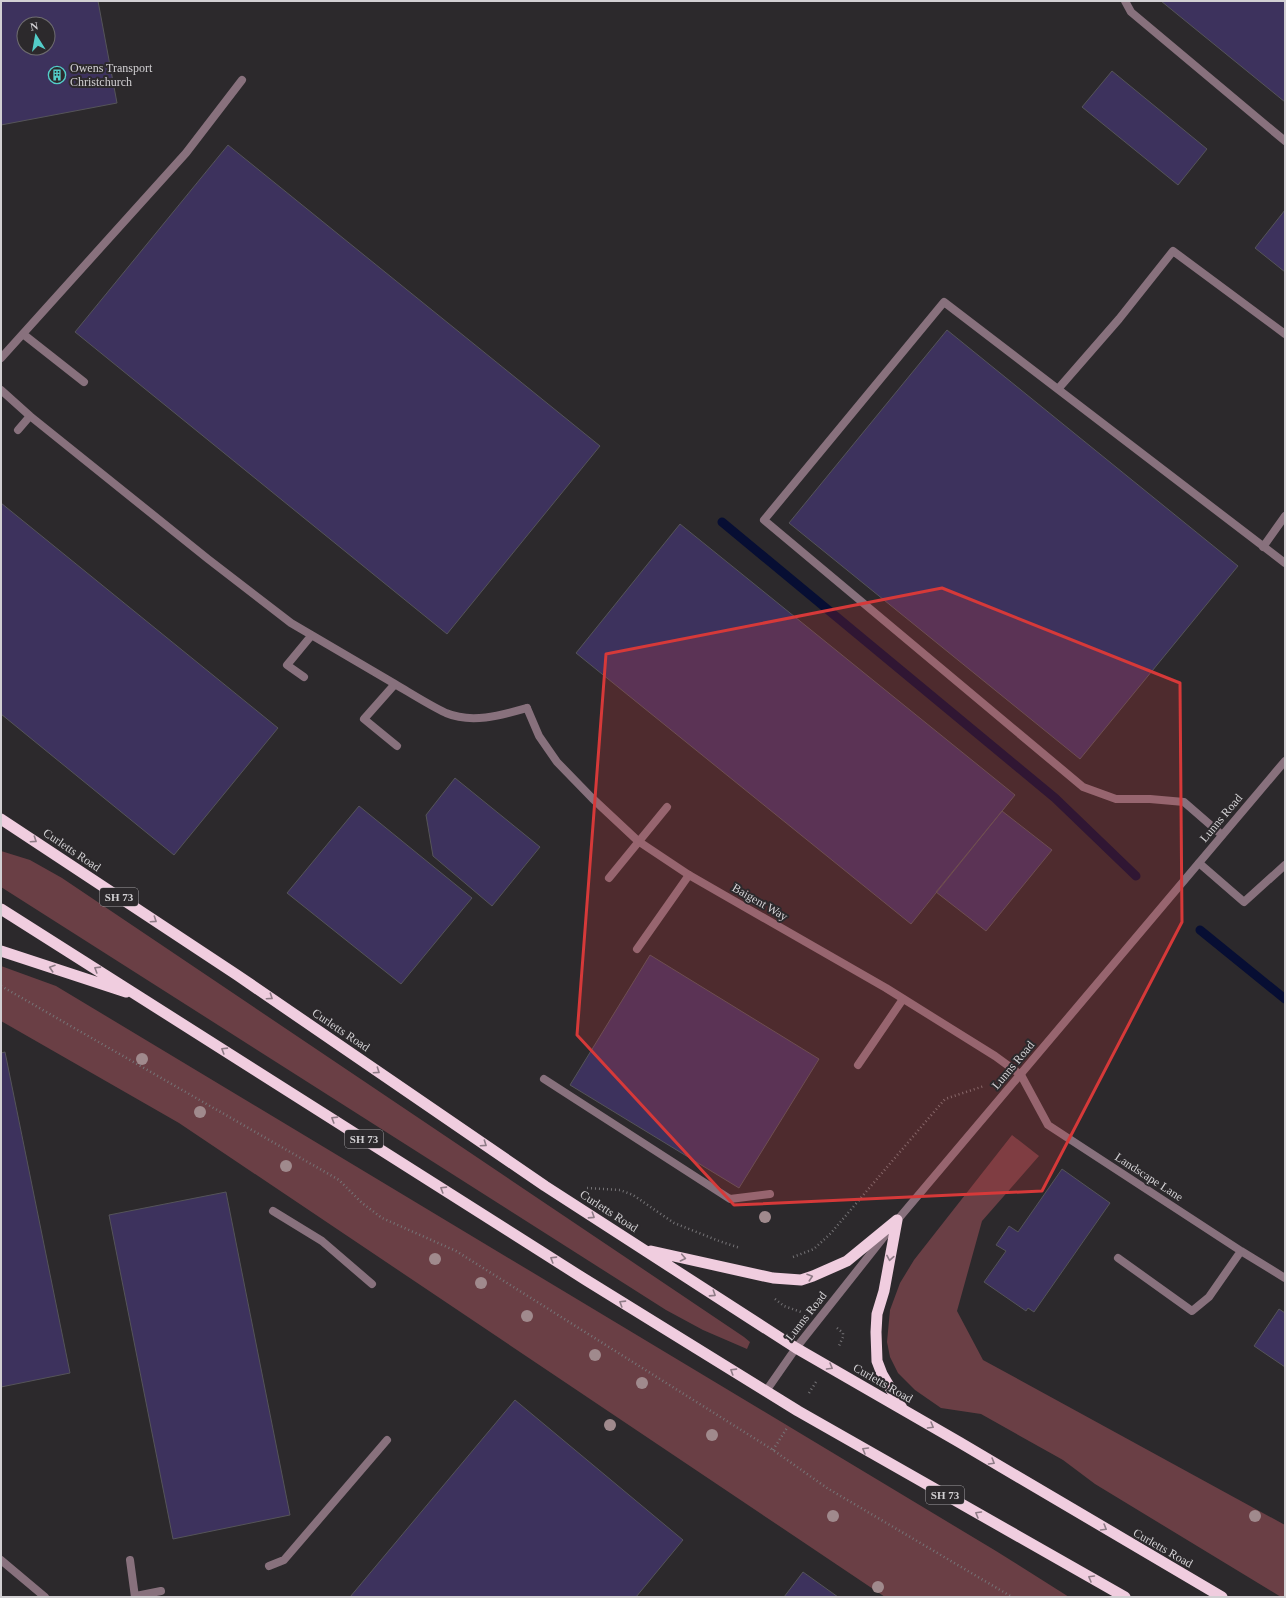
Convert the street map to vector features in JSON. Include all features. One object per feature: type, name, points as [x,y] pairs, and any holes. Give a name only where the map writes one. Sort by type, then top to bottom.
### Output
[{"type":"highway","name":"Curletts Road","points":[[1,819],[237,975],[545,1186],[796,1348],[1222,1597]]},
{"type":"highway","name":"SH 73","points":[[1,908],[586,1280],[812,1420],[1125,1597]]},
{"type":"highway","points":[[1,951],[142,997]]},
{"type":"highway","points":[[645,1250],[773,1278],[801,1280],[848,1261],[897,1220]]},
{"type":"highway","points":[[897,1220],[884,1291],[877,1314],[876,1332],[877,1361],[882,1374],[903,1410]]},
{"type":"street","points":[[1125,1],[1131,12],[1285,141]]},
{"type":"street","points":[[1,358],[186,153],[242,80]]},
{"type":"street","points":[[1058,389],[1119,319],[1173,250],[1285,334]]},
{"type":"street","points":[[1222,835],[1184,802],[1150,799],[1116,799],[1083,787],[764,520],[944,302],[1285,563]]},
{"type":"street","points":[[23,334],[84,382]]},
{"type":"street","points":[[1,390],[30,416],[208,559],[291,622],[311,636],[395,684],[364,719],[397,746]]},
{"type":"street","points":[[18,430],[30,416]]},
{"type":"street","points":[[1263,547],[1285,516]]},
{"type":"street","points":[[304,677],[287,665],[311,636]]},
{"type":"street","name":"Baigent Way","points":[[395,684],[447,713],[466,718],[496,716],[527,708],[539,736],[557,762],[592,798],[638,841],[689,875],[903,999],[995,1056],[1020,1075]]},
{"type":"street","name":"Lunns Road","points":[[766,1391],[796,1348],[897,1220],[1285,761]]},
{"type":"street","points":[[608,878],[667,807]]},
{"type":"street","points":[[1199,863],[1244,902],[1285,866]]},
{"type":"street","points":[[637,949],[689,875]]},
{"type":"street","points":[[858,1065],[903,999]]},
{"type":"street","name":"Landscape Lane","points":[[1020,1075],[1048,1125],[1285,1278]]},
{"type":"street","points":[[544,1079],[730,1199],[770,1194]]},
{"type":"street","points":[[272,1211],[322,1241],[372,1284]]},
{"type":"street","points":[[1118,1258],[1192,1311],[1209,1298],[1241,1251]]},
{"type":"street","points":[[269,1566],[284,1560],[387,1440]]},
{"type":"street","points":[[1,1560],[45,1597]]},
{"type":"street","points":[[130,1560],[136,1597],[161,1591]]},
{"type":"path","points":[[1,986],[339,1180],[362,1203],[382,1218],[456,1251],[773,1450],[827,1488],[1012,1597]]},
{"type":"path","points":[[789,1258],[814,1249],[831,1232],[945,1099]]},
{"type":"path","points":[[620,1190],[633,1195],[674,1223],[741,1248]]},
{"type":"path","points":[[840,1329],[843,1333],[841,1343]]},
{"type":"highlighted area","points":[[942,588],[1180,683],[1182,922],[1042,1191],[734,1205],[577,1035],[606,654]]},
{"type":"shaded area","points":[[1,851],[30,860],[62,878],[744,1337],[750,1342],[747,1349],[703,1330],[666,1310],[1,887]]},
{"type":"shaded area","points":[[1,966],[56,986],[996,1551],[1069,1597],[885,1597],[179,1123],[1,1021]]},
{"type":"shaded area","points":[[1012,1135],[1039,1156],[982,1221],[957,1311],[983,1360],[1285,1525],[1285,1597],[1281,1597],[1095,1484],[1063,1460],[981,1414],[941,1408],[915,1390],[898,1373],[890,1357],[887,1342],[890,1310],[900,1283],[914,1260]]},
{"type":"building","name":"Owens Transport Christchurch","points":[[1,1],[98,1],[117,103],[1,125]]},
{"type":"building","points":[[1161,1],[1285,1],[1285,102]]},
{"type":"building","points":[[1112,71],[1207,149],[1178,185],[1082,107]]},
{"type":"building","points":[[228,145],[600,446],[447,634],[75,332]]},
{"type":"building","points":[[1285,210],[1285,272],[1255,248]]},
{"type":"building","points":[[947,330],[1238,566],[1080,759],[789,523]]},
{"type":"building","points":[[1,503],[278,728],[174,855],[1,714]]},
{"type":"building","points":[[680,524],[1015,795],[911,924],[576,653]]},
{"type":"building","points":[[455,778],[540,847],[492,906],[433,856],[426,815]]},
{"type":"building","points":[[359,806],[472,898],[401,984],[287,893]]},
{"type":"building","points":[[1002,811],[1052,850],[986,931],[936,892]]},
{"type":"building","points":[[650,955],[819,1059],[739,1188],[570,1085]]},
{"type":"building","points":[[5,1052],[70,1373],[1,1387],[1,1053]]},
{"type":"building","points":[[1062,1169],[1110,1203],[1034,1312],[1028,1308],[1026,1311],[984,1282],[1006,1251],[996,1245],[1009,1226],[1018,1232]]},
{"type":"building","points":[[226,1192],[290,1515],[173,1539],[109,1215]]},
{"type":"building","points":[[1279,1309],[1285,1313],[1285,1367],[1254,1346]]},
{"type":"building","points":[[515,1400],[683,1540],[636,1597],[350,1597]]},
{"type":"building","points":[[803,1572],[838,1597],[784,1597]]},
{"type":"waterway","points":[[722,522],[1055,798],[1136,876]]},
{"type":"waterway","points":[[1200,930],[1285,999]]},
{"type":"place","name":"Owens Transport Christchurch","points":[[57,75]]}]
